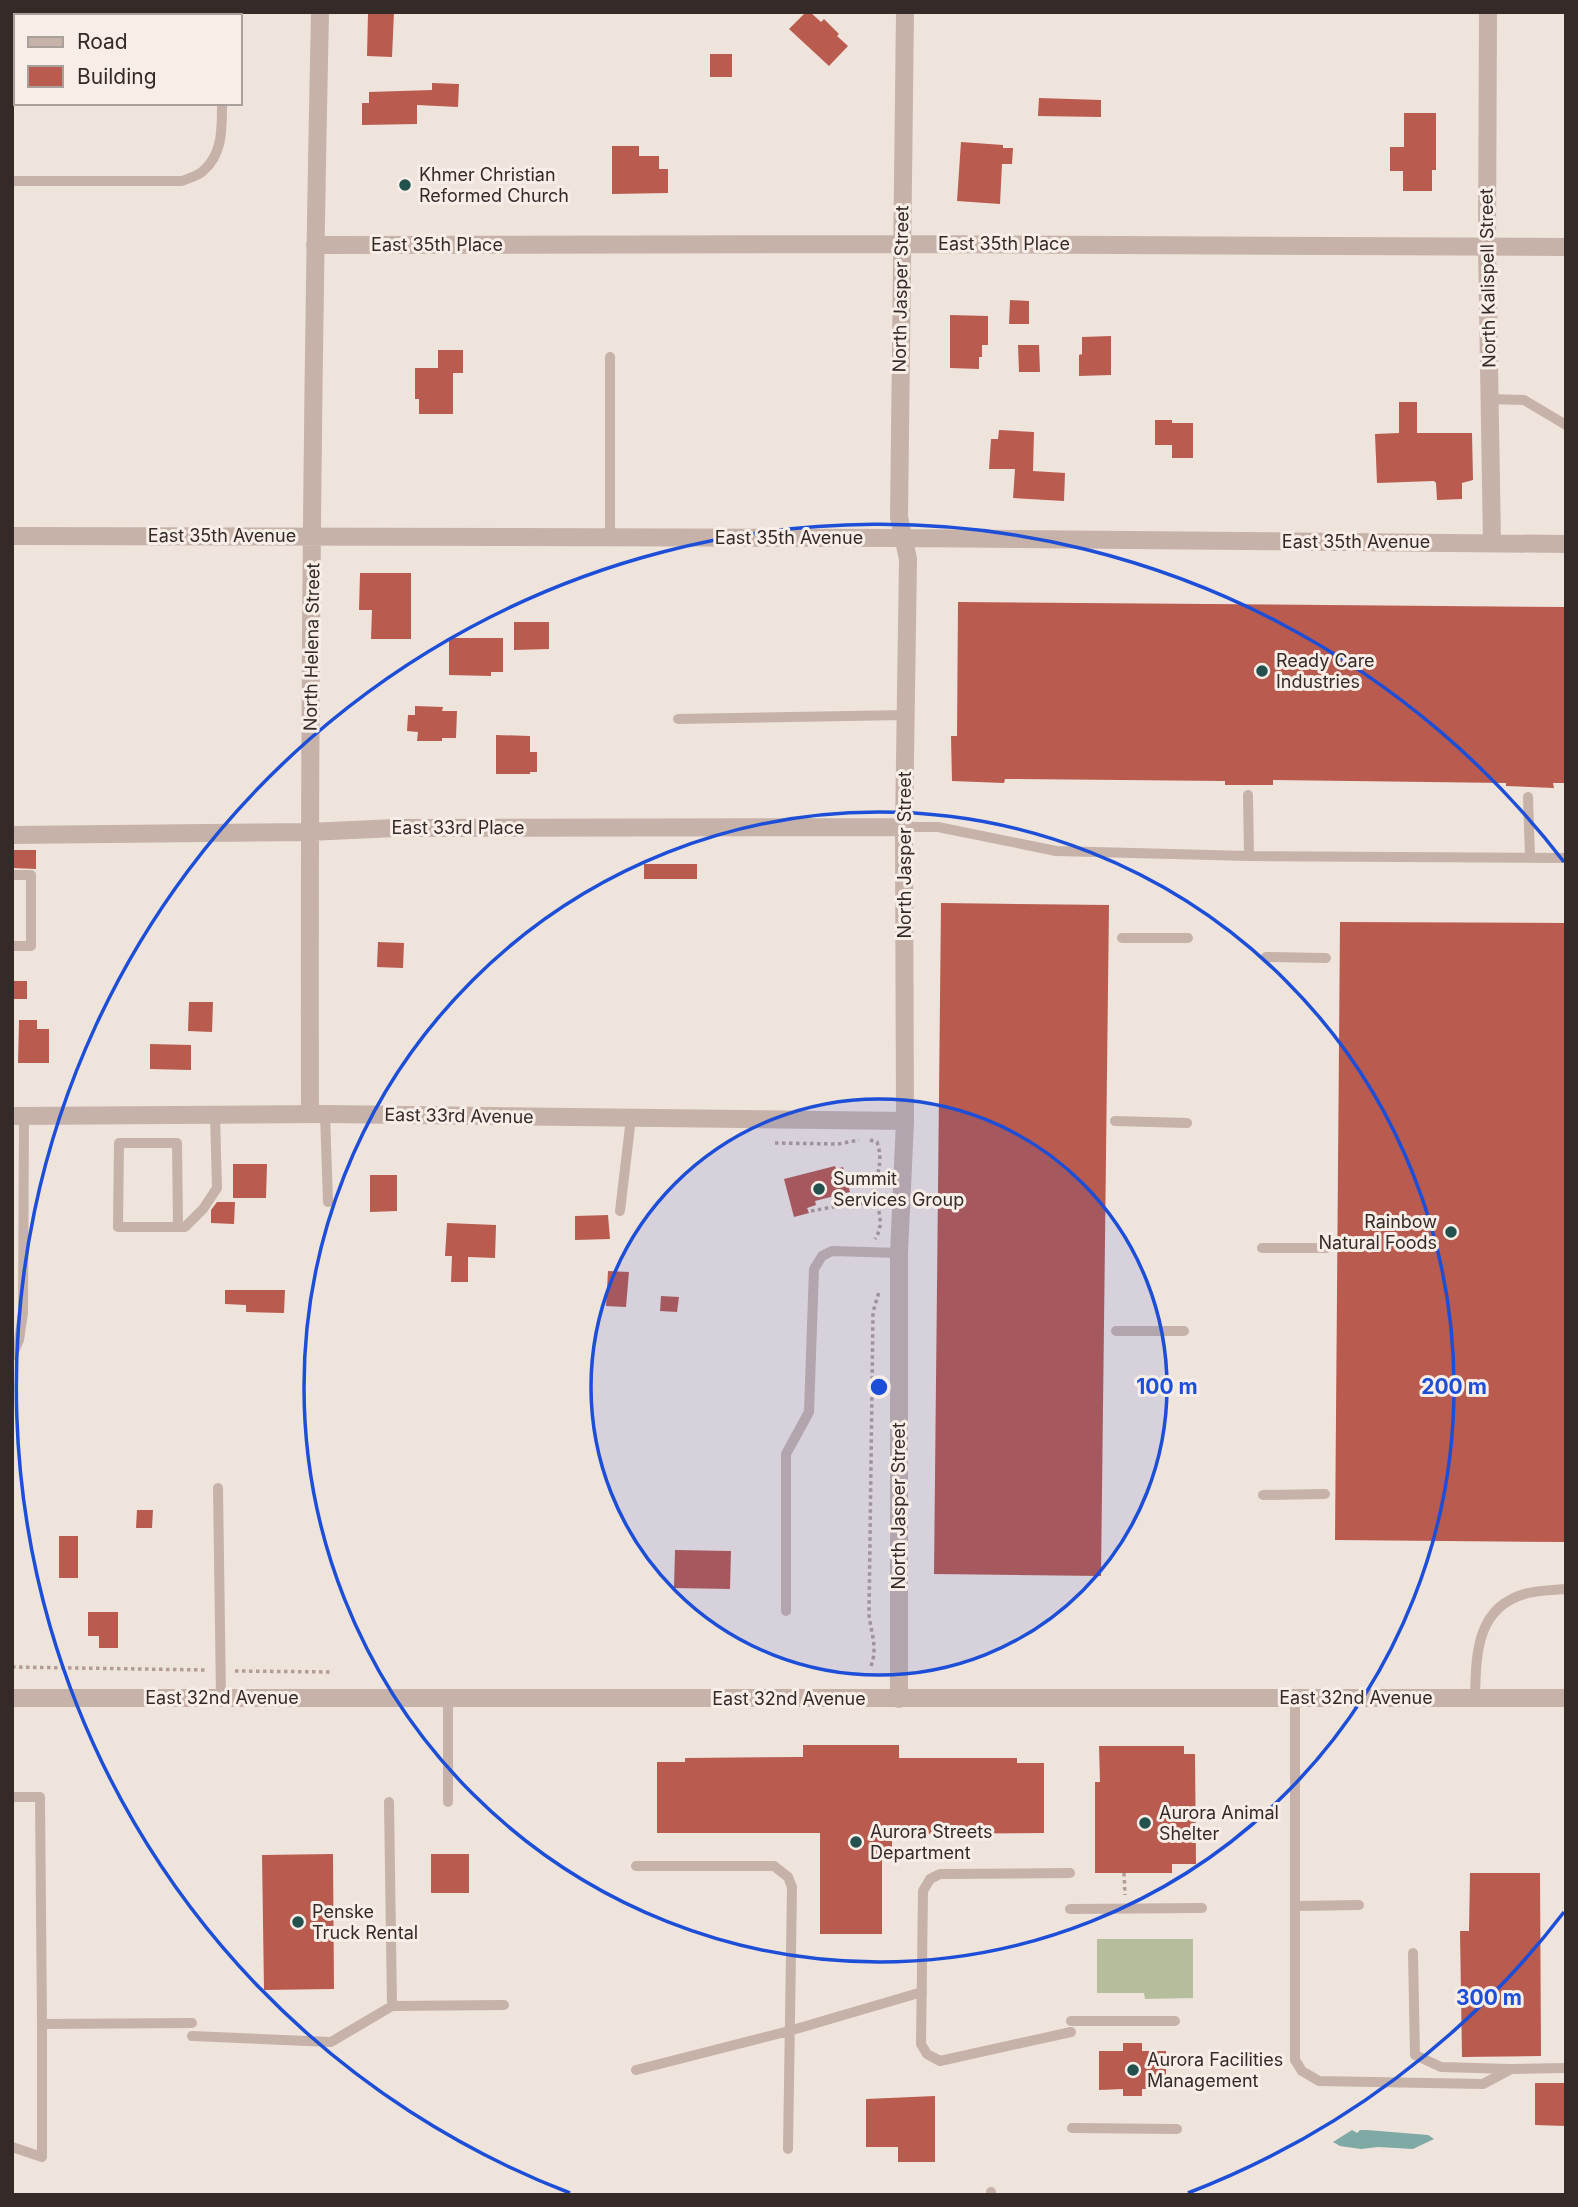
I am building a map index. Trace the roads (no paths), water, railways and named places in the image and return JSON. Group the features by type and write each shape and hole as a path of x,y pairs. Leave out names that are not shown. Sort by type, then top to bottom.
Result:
{"street":[{"name":"North Helena Street","path":"317,1114 309,832 320,12"},
{"name":"North Jasper Street","path":"899,1699 899,1253 905,1121 904,827 908,559 899,517 905,12"},
{"name":"North Kalispell Street","path":"1488,12 1487,246 1492,543"},
{"name":"East 35th Place","path":"315,245 1566,247"},
{"name":"East 35th Avenue","path":"12,536 902,538 1566,544"},
{"name":"East 33rd Place","path":"12,835 309,832 395,828 904,827"},
{"name":"East 33rd Avenue","path":"18,1116 317,1114 905,1121"},
{"name":"East 32nd Avenue","path":"12,1698 1566,1698"}],"lane":[{"path":"12,181 182,181 202,172 217,152 222,134 222,105"},
{"path":"610,357 610,538"},
{"path":"1489,399 1524,400 1566,425"},
{"path":"678,719 906,715"},
{"path":"1248,795 1249,856"},
{"path":"1528,797 1530,857"},
{"path":"904,827 938,827 1056,851 1249,856 1566,858"},
{"path":"12,875 31,875 31,946 12,946"},
{"path":"1122,939 1188,939"},
{"path":"1266,957 1326,958"},
{"path":"317,1114 328,1202"},
{"path":"178,1227 177,1143 119,1143 118,1227 178,1227 185,1227 203,1209 217,1188 215,1115"},
{"path":"12,1356 19,1340 23,1313 18,1116"},
{"path":"620,1211 631,1118"},
{"path":"1115,1121 1187,1123"},
{"path":"1262,1248 1327,1248"},
{"path":"786,1611 786,1454 809,1412 814,1269 822,1256 832,1251 899,1253"},
{"path":"1116,1331 1184,1331"},
{"path":"218,1488 221,1698"},
{"path":"1263,1495 1325,1494"},
{"path":"1475,1698 1475,1662 1484,1628 1497,1607 1527,1593 1566,1589"},
{"path":"448,1698 448,1802"},
{"path":"1295,1698 1295,2060 1302,2071 1319,2081 1483,2084 1511,2069"},
{"path":"12,1797 40,1797 42,2157 12,2147"},
{"path":"389,1802 392,2006"},
{"path":"636,1866 774,1866 788,1877 792,1888 788,2149"},
{"path":"1070,1873 940,1874 930,1880 923,1891 921,2044 927,2054 940,2061 1071,2027 1175,2021"},
{"path":"1295,1906 1359,1905"},
{"path":"1070,1909 1202,1908"},
{"path":"1413,1953 1415,2055 1441,2067 1566,2068"},
{"path":"636,2070 789,2031 922,1992"},
{"path":"192,2036 331,2042 392,2006 504,2005"},
{"path":"42,2024 192,2023"},
{"path":"1072,2128 1177,2129"}],"water":[{"path":"1352,2130 1357,2133 1367,2130 1428,2135 1434,2139 1413,2149 1361,2149 1340,2146 1333,2142"}],"place":[{"name":"Khmer Christian Reformed Church","path":"405,185"},
{"name":"Ready Care Industries","path":"1262,671"},
{"name":"Summit Services Group","path":"819,1189"},
{"name":"Rainbow Natural Foods","path":"1451,1232"},
{"name":"Aurora Animal Shelter","path":"1145,1823"},
{"name":"Aurora Streets Department","path":"856,1842"},
{"name":"Penske Truck Rental","path":"298,1922"},
{"name":"Aurora Facilities Management","path":"1133,2070"}]}
